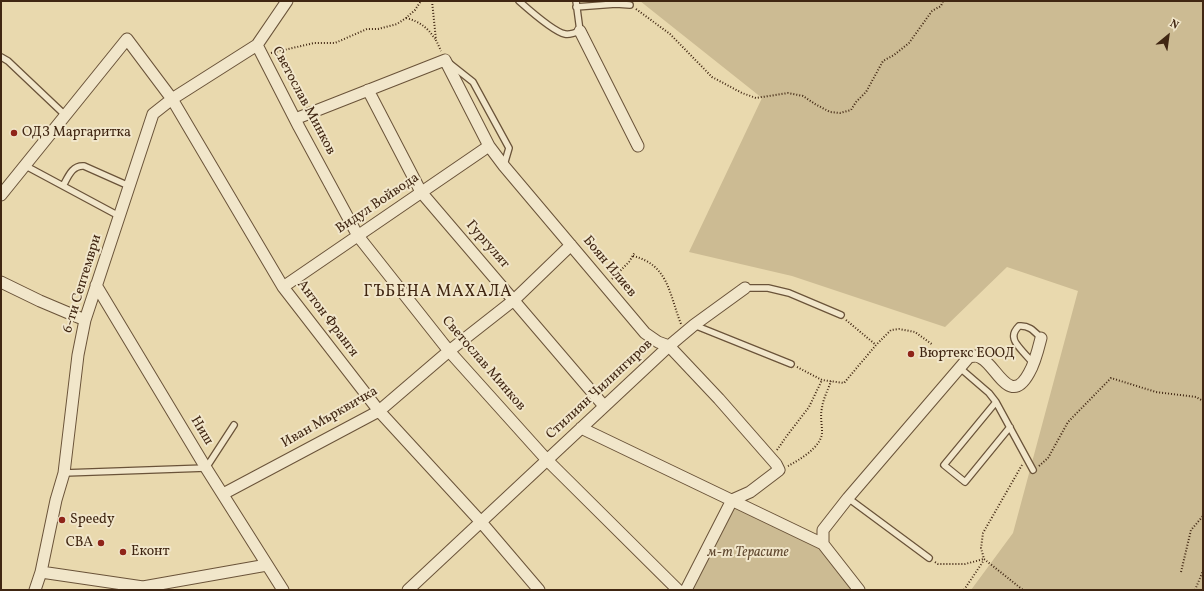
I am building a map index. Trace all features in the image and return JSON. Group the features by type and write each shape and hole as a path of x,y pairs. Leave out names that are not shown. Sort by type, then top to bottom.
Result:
{"street":[{"path":"257,45 287,1"},
{"path":"580,31 638,146"},
{"name":"Антон Франгя","path":"65,115 127,39 172,99 283,287 379,411 481,522 539,590"},
{"name":"Светослав Минков","path":"257,45 358,236 449,351 548,460 678,590"},
{"name":"6-ти Септември","path":"35,590 41,572 56,500 64,472 78,355 85,320 153,114 172,99 257,45"},
{"path":"295,119 445,60"},
{"name":"Боян Илиев","path":"445,60 489,146 504,166 645,333 658,342 669,346 719,399 777,467"},
{"name":"Гургулят","path":"368,90 422,192 604,406"},
{"path":"1,195 65,115"},
{"name":"Видул Войвода","path":"283,287 489,146"},
{"name":"Иван Мърквичка","path":"223,494 379,411 449,351 514,300 571,246"},
{"path":"1,282 40,301 85,320"},
{"name":"Ниш","path":"96,285 206,468 282,590"},
{"name":"Стилиян Чилингиров","path":"408,590 684,332 745,288"},
{"path":"823,544 824,530 848,498 969,357 975,355 982,358 1008,385 1016,386 1022,383 1029,374 1034,364 1041,338"},
{"path":"581,428 823,544 859,590"},
{"path":"686,590 732,500 750,492 777,467"},
{"path":"41,572 143,587 267,565"}],"lane":[{"path":"519,1 543,21 564,34 572,34 580,31 576,4 630,4"},
{"path":"1,57 8,61 65,115"},
{"path":"445,60 473,82 509,148 504,166"},
{"path":"24,165 119,216"},
{"path":"63,186 74,169 79,166 84,166 129,186"},
{"name":"Стилиян Чилингиров","path":"745,288 768,288 789,293 841,315"},
{"path":"694,325 791,364"},
{"path":"1034,364 1016,343 1014,335 1019,326 1023,326 1031,328 1041,338"},
{"path":"960,368 989,393 996,402 1033,470"},
{"path":"996,402 944,465 965,482 1010,427"},
{"path":"64,472 206,468 234,425"},
{"path":"848,498 929,558"}],"path":[{"path":"262,56 314,43 335,43 367,28 378,28 397,24 415,10 421,1"},
{"path":"432,1 436,40"},
{"path":"630,4 670,34 712,77 742,93 756,98 788,94 803,96 830,112 840,113 851,110 856,102 866,92 883,62 909,43 932,11 941,6 943,1"},
{"path":"406,18 421,24 429,30 436,40 445,60"},
{"path":"606,285 629,262 635,252"},
{"path":"633,256 642,258 659,270 668,286 684,332"},
{"path":"841,315 876,345"},
{"path":"791,364 822,380 844,384 876,345 891,330 899,329 915,332 933,345"},
{"path":"1033,470 1048,458 1068,422 1111,378 1156,392 1196,397 1203,401"},
{"path":"822,380 809,407 776,451 777,467 800,460 818,443 822,434 822,408 831,381"},
{"path":"1023,590 984,559 981,548 983,533 1027,458"},
{"path":"1180,572 1190,530 1203,516"},
{"path":"929,558 938,564 950,565 965,564 984,559"},
{"path":"964,590 984,559"},
{"path":"1195,590 1203,571"}],"green space":[{"path":"640,1 1203,1 1203,590 971,590 1013,533 1078,291 1007,267 945,327 792,276 689,252 762,98"},
{"name":"м-т Терасите","path":"732,504 822,546 856,590 686,590"}],"place":[{"name":"ОДЗ Маргаритка","path":"14,133"},
{"name":"Вюртекс ЕООД","path":"911,354"},
{"name":"Speedy","path":"62,520"},
{"name":"CBA","path":"101,543"},
{"name":"Еконт","path":"123,552"}],"district":[{"name":"ГЪБЕНА МАХАЛА","path":"438,293"}]}
